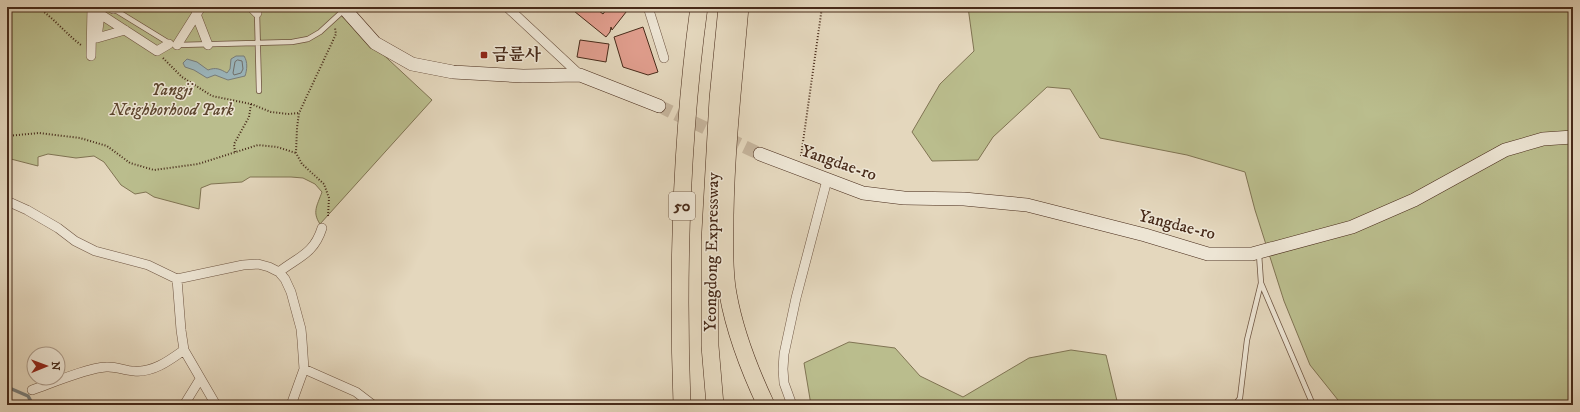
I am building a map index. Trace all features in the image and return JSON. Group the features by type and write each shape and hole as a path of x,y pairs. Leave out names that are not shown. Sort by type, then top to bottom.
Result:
{"highway":[{"name":"Yeongdong Expressway","path":"682,405 680,287 685,130 699,7"},
{"name":"Yeongdong Expressway","path":"715,405 710,346 710,242 718,99 727,7"},
{"name":"Yeongdong Expressway","path":"718,99 735,7"},
{"path":"740,7 725,169 725,266 728,292 742,347 766,405"},
{"path":"677,405 680,287"}],"street":[{"path":"92,7 92,56"},
{"path":"508,7 580,75 659,106"},
{"path":"648,7 664,58"},
{"path":"344,8 375,42 412,64 453,72 523,76 580,75"},
{"path":"98,10 156,51 173,44 199,11"},
{"path":"98,10 97,38 125,30"},
{"path":"199,11 208,45"},
{"name":"Yangdae-ro","path":"760,154 863,193 904,198 964,199 1027,206 1145,235 1208,254 1252,254 1352,227 1414,200 1505,150 1543,139 1573,137"},
{"path":"792,405 784,383 784,354 804,268 827,180"},
{"path":"7,201 27,210 58,228 75,241 95,251 148,265 177,280 243,265 258,264 269,267 278,272 285,279 301,329 304,369 291,405"},
{"path":"278,272 306,254 318,239 322,228"},
{"path":"177,280 184,350 216,405"},
{"path":"32,390 82,373 106,367 133,371 147,370 164,363 184,350"},
{"path":"304,369 356,392 373,405"},
{"path":"184,405 200,379"}],"lane":[{"path":"113,8 173,44 208,45 292,42 308,39 320,32 344,8"},
{"path":"255,9 258,43 259,91"},
{"path":"1235,405 1240,398 1247,340 1261,283 1259,252"},
{"path":"1261,283 1313,405"}],"path":[{"path":"37,7 50,15 70,37 83,46 88,54 92,56"},
{"path":"799,169 822,7"},
{"path":"328,216 329,198 324,184 302,164 296,154 299,113 336,34 334,19"},
{"path":"156,51 182,77 212,96 251,104 271,112 288,114 299,113"},
{"path":"235,152 234,144 249,117 251,104"},
{"path":"7,136 39,133 80,138 107,146 130,163 154,170 198,164 258,145 278,147 296,154"}],"green space":[{"name":"Yangji Neighborhood Park","path":"7,7 332,7 432,100 320,224 316,216 316,212 322,192 315,184 303,178 250,177 242,182 211,184 201,188 199,209 154,197 146,192 135,194 121,185 104,162 94,156 76,158 48,154 38,157 38,166 7,158"},
{"path":"968,7 1573,7 1573,405 1342,405 1310,365 1284,301 1255,210 1245,172 1187,155 1100,138 1070,89 1047,87 993,137 978,160 932,161 912,132 940,84 974,51"},
{"path":"849,342 895,348 920,376 963,397 1029,358 1071,350 1106,355 1118,405 811,405 804,363"}],"water":[{"path":"236,56 244,56 245,58 247,66 245,76 228,80 215,75 207,78 194,70 185,67 183,63 187,59 197,62 208,70 218,69 227,73 230,69 231,59"}],"building":[{"path":"569,7 594,7 603,14 606,10 605,7 630,7 612,30 611,27 610,32 606,37"},
{"path":"643,27 658,72 648,75 623,67 614,37"},
{"path":"580,40 609,44 606,62 577,57"}],"waterway":[{"path":"7,387 28,396 33,405"}],"tunnel":[{"path":"659,106 760,154"}],"place":[{"name":"금륜사","path":"484,55"}]}
